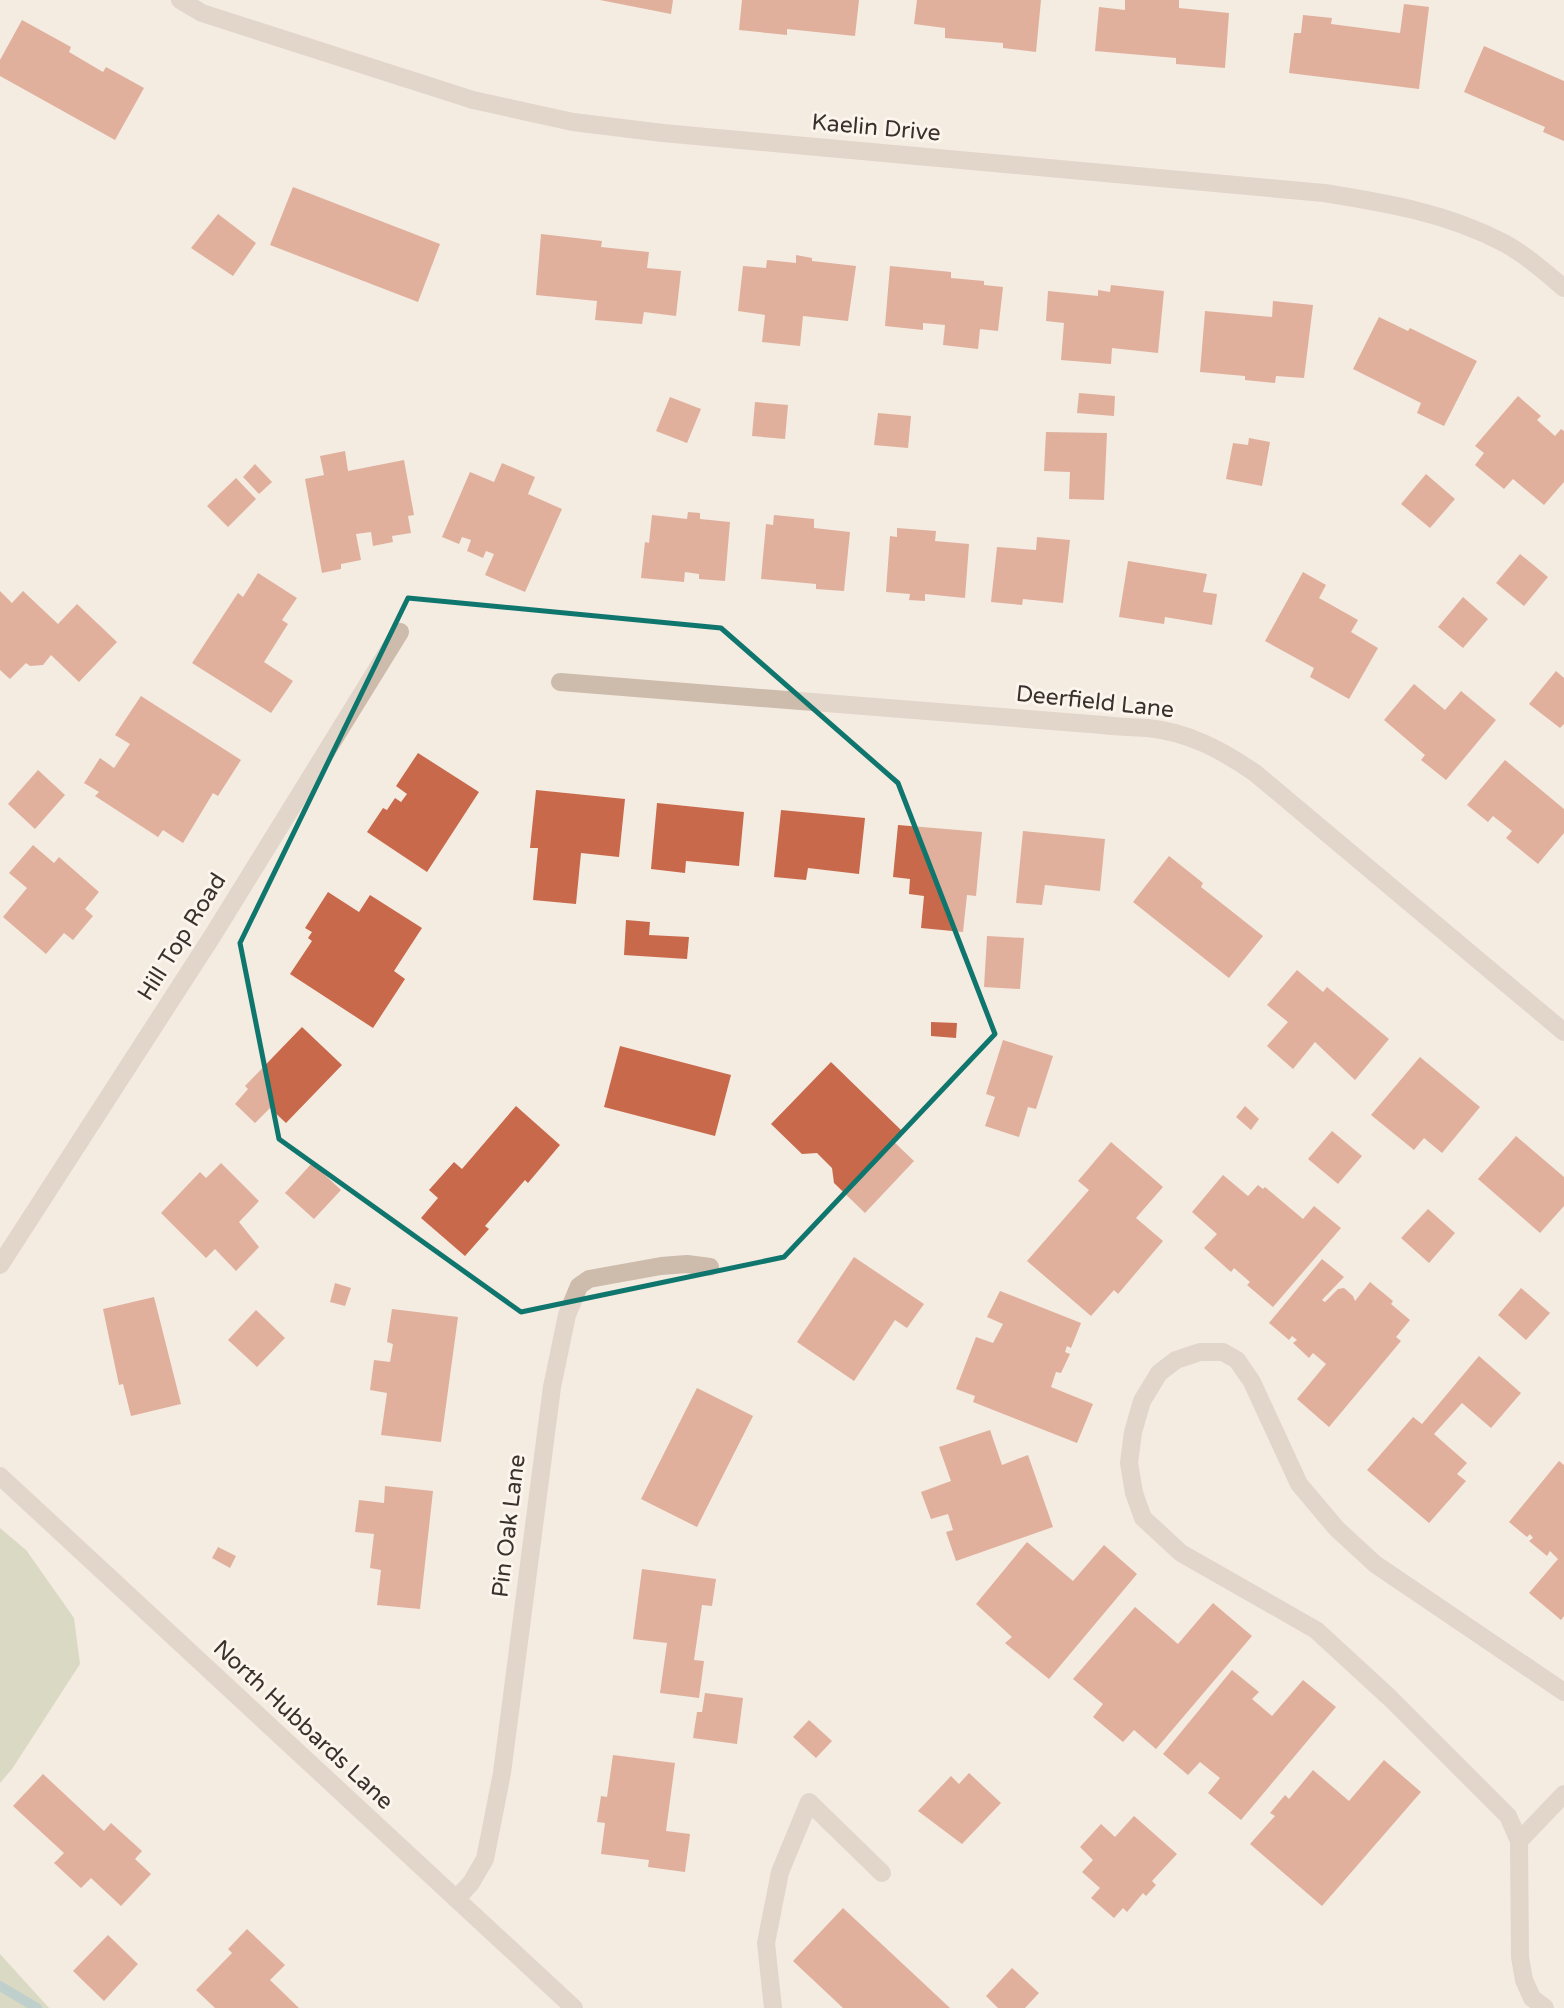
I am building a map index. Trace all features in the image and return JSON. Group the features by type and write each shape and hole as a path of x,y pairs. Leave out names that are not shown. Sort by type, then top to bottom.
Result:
{"street":[{"name":"Kaelin Drive","path":"180,0 202,13 473,100 573,122 677,134 1324,193 1405,206 1449,219 1504,244 1530,259 1564,288"},
{"name":"Hill Top Road","path":"0,1265 213,935 401,632"},
{"name":"Deerfield Lane","path":"560,682 1147,728 1172,732 1202,742 1226,753 1255,773 1564,1032"},
{"name":"Pin Oak Lane","path":"456,1899 471,1883 485,1859 502,1773 552,1387 567,1315 579,1286 589,1279 661,1266 687,1264 710,1267"},
{"path":"1545,2008 1532,1998 1524,1980 1520,1957 1519,1841 1508,1816 1390,1698 1315,1630 1181,1553 1143,1518 1133,1493 1130,1453 1142,1401 1159,1373 1176,1360 1200,1352 1223,1352 1237,1360 1252,1382 1299,1484 1337,1530 1375,1564 1564,1692"},
{"name":"North Hubbards Lane","path":"0,1476 574,2008"},
{"path":"1519,1841 1564,1794"},
{"path":"773,2008 766,1943 780,1872 809,1802 882,1873"}],"highlighted area":[{"path":"408,598 721,628 898,783 995,1034 784,1257 521,1312 279,1139 240,943"}],"green space":[{"path":"0,1528 26,1550 74,1618 80,1664 12,1769 0,1783"},
{"path":"0,1954 49,2008 0,2008"}],"building":[{"path":"600,0 673,0 671,14"},
{"path":"742,0 859,0 855,36 787,29 787,35 739,30"},
{"path":"917,0 1041,0 1036,52 1003,48 1003,43 945,38 945,28 914,24"},
{"path":"1125,0 1179,0 1179,8 1229,13 1225,68 1176,64 1176,58 1095,51 1099,7 1125,10"},
{"path":"1404,4 1429,7 1419,89 1289,73 1294,33 1301,33 1303,15 1332,18 1331,24 1400,33"},
{"path":"22,20 71,47 69,52 103,72 106,67 144,88 115,140 0,76 0,60"},
{"path":"1484,46 1564,81 1564,141 1543,132 1545,127 1464,92"},
{"path":"293,187 440,244 418,302 270,245"},
{"path":"218,214 256,243 233,276 191,248"},
{"path":"541,234 602,241 601,247 649,252 647,268 681,271 676,316 644,312 642,324 595,320 597,301 536,295"},
{"path":"796,255 812,258 812,261 856,266 848,321 803,316 800,346 762,342 765,315 738,311 743,266 766,268 767,260 796,263"},
{"path":"890,266 951,272 951,278 984,281 984,285 1003,287 998,331 980,329 978,349 943,345 945,325 923,323 923,330 885,326"},
{"path":"1111,285 1164,291 1158,353 1112,348 1111,364 1061,360 1064,323 1046,321 1048,291 1098,296 1098,290 1110,292"},
{"path":"1273,301 1313,305 1304,378 1276,376 1275,383 1245,380 1245,376 1200,372 1205,311 1272,317"},
{"path":"1379,317 1408,331 1410,328 1477,361 1444,426 1417,413 1421,403 1353,369"},
{"path":"1079,393 1115,396 1114,416 1077,413"},
{"path":"1518,396 1541,416 1537,420 1555,436 1561,429 1564,431 1564,482 1544,505 1513,479 1504,489 1475,465 1484,453 1475,446"},
{"path":"670,397 701,409 687,443 656,431"},
{"path":"755,402 788,405 785,439 752,436"},
{"path":"878,413 911,416 908,448 874,445"},
{"path":"1046,432 1107,433 1104,500 1069,499 1070,472 1044,471"},
{"path":"1249,438 1270,442 1262,486 1226,479 1233,443 1248,445"},
{"path":"345,451 348,471 404,460 414,515 408,516 411,533 392,536 393,542 373,546 371,532 356,534 361,560 341,564 341,569 322,573 305,479 324,475 320,456"},
{"path":"502,463 535,477 528,494 562,509 525,592 485,575 494,554 486,551 483,558 467,551 471,540 462,537 459,544 442,537 470,472 494,482"},
{"path":"255,464 272,482 259,494 243,477"},
{"path":"1426,474 1455,499 1430,528 1401,504"},
{"path":"236,478 256,499 228,527 207,506"},
{"path":"688,512 700,513 700,519 730,522 725,581 699,579 699,574 685,572 684,582 641,578 645,542 649,543 652,515 687,519"},
{"path":"774,515 814,519 814,528 850,532 844,591 816,589 816,584 761,579 766,524 773,525"},
{"path":"897,528 936,531 935,541 969,544 965,598 925,594 925,601 909,600 910,594 886,592 890,536 897,537"},
{"path":"1037,537 1070,540 1063,603 1023,599 1022,605 991,602 997,547 1036,550"},
{"path":"1520,554 1548,577 1524,606 1496,583"},
{"path":"1128,561 1207,574 1203,592 1217,594 1212,625 1165,617 1164,624 1119,617"},
{"path":"1303,572 1326,585 1319,598 1358,620 1351,632 1378,648 1349,699 1310,677 1314,668 1265,641"},
{"path":"258,573 297,598 282,620 288,624 264,662 293,681 271,713 192,663 238,593 243,597"},
{"path":"0,591 12,603 23,591 58,624 77,604 117,642 79,682 51,655 43,665 30,666 26,663 10,679 0,670"},
{"path":"1463,597 1488,619 1463,648 1438,627"},
{"path":"1556,671 1564,678 1564,724 1560,728 1529,704"},
{"path":"1414,684 1445,710 1461,691 1496,720 1446,780 1421,760 1425,755 1384,720"},
{"path":"141,696 241,760 218,796 213,793 183,843 163,830 158,837 95,796 99,792 84,783 100,758 114,768 130,744 115,735"},
{"path":"418,753 479,792 427,872 367,832 383,808 387,810 395,798 401,802 407,794 396,786"},
{"path":"1505,760 1564,809 1564,833 1538,864 1506,838 1512,831 1493,816 1488,822 1467,805"},
{"path":"38,770 65,795 35,829 8,804"},
{"path":"536,790 625,799 619,857 581,853 576,904 533,900 538,848 530,848"},
{"path":"657,803 744,812 739,866 686,861 685,873 651,869"},
{"path":"781,810 865,818 859,874 808,868 806,880 774,877"},
{"path":"898,825 982,832 976,896 967,895 963,932 921,928 924,896 909,894 910,879 893,877"},
{"path":"1023,831 1105,839 1100,891 1045,885 1042,905 1016,903"},
{"path":"33,845 54,863 59,857 99,892 85,909 93,916 73,940 64,933 46,954 3,917 27,888 9,873"},
{"path":"1169,856 1203,883 1201,887 1263,936 1229,978 1133,902"},
{"path":"328,892 359,912 370,895 422,928 394,971 405,979 373,1028 290,974 312,941 308,938 312,932 305,928"},
{"path":"626,920 650,922 649,935 689,937 687,959 624,955"},
{"path":"987,936 1024,938 1020,989 984,987"},
{"path":"1297,970 1323,992 1327,987 1389,1039 1355,1080 1315,1042 1293,1069 1267,1046 1288,1022 1267,1005"},
{"path":"931,1022 957,1023 956,1038 931,1036"},
{"path":"302,1027 342,1065 286,1123 270,1108 255,1123 235,1104 248,1089 245,1086"},
{"path":"1003,1040 1053,1056 1036,1109 1028,1107 1019,1137 985,1126 995,1097 986,1094"},
{"path":"620,1046 731,1075 715,1136 604,1107"},
{"path":"1420,1057 1480,1107 1442,1153 1424,1138 1414,1150 1371,1115"},
{"path":"831,1062 902,1131 893,1141 914,1161 865,1213 834,1183 832,1168 817,1153 802,1154 771,1124"},
{"path":"516,1106 560,1145 528,1183 525,1180 485,1226 489,1229 465,1256 421,1218 438,1198 429,1190 454,1162 462,1169"},
{"path":"1245,1106 1259,1119 1251,1130 1236,1117"},
{"path":"1332,1131 1362,1156 1338,1184 1308,1159"},
{"path":"1516,1136 1564,1177 1564,1206 1540,1233 1478,1179"},
{"path":"1111,1142 1163,1187 1136,1218 1163,1241 1118,1294 1114,1290 1091,1316 1027,1261 1089,1190 1078,1181"},
{"path":"221,1163 259,1201 239,1222 259,1247 236,1271 215,1249 206,1258 161,1213 200,1172 206,1178"},
{"path":"312,1163 341,1190 314,1219 285,1193"},
{"path":"1223,1175 1248,1196 1258,1185 1263,1189 1265,1187 1303,1219 1314,1206 1341,1228 1273,1307 1247,1285 1250,1282 1234,1268 1231,1272 1204,1248 1217,1234 1192,1212"},
{"path":"1428,1209 1455,1233 1429,1263 1401,1238"},
{"path":"854,1257 924,1304 907,1328 895,1320 854,1381 797,1342"},
{"path":"1322,1259 1344,1277 1322,1300 1325,1302 1338,1289 1344,1288 1355,1301 1370,1282 1410,1320 1396,1337 1401,1341 1329,1427 1297,1399 1326,1364 1313,1353 1309,1358 1293,1343 1297,1340 1292,1336 1289,1340 1269,1323"},
{"path":"335,1283 351,1288 345,1306 330,1302"},
{"path":"1521,1288 1550,1313 1526,1340 1498,1315"},
{"path":"1000,1291 1081,1323 1071,1348 1067,1346 1065,1352 1070,1354 1061,1373 1056,1372 1051,1387 1093,1404 1077,1443 973,1402 975,1396 956,1389 976,1337 993,1343 1003,1324 987,1317"},
{"path":"154,1297 181,1404 131,1416 123,1384 119,1385 103,1309"},
{"path":"392,1309 458,1317 441,1442 381,1435 387,1393 370,1390 374,1360 390,1362 393,1344 387,1342"},
{"path":"256,1310 285,1338 257,1367 228,1340"},
{"path":"1479,1356 1521,1393 1491,1428 1462,1403 1434,1434 1467,1463 1457,1474 1466,1481 1429,1523 1367,1470 1413,1417 1422,1424"},
{"path":"697,1388 753,1416 697,1527 641,1499"},
{"path":"990,1430 1002,1465 1028,1455 1053,1527 956,1561 946,1532 953,1530 948,1514 931,1519 921,1492 951,1481 939,1447"},
{"path":"1559,1461 1564,1465 1564,1616 1561,1620 1529,1593 1558,1559 1550,1551 1547,1556 1529,1541 1533,1538 1530,1534 1527,1537 1509,1522"},
{"path":"385,1486 433,1491 420,1609 377,1605 381,1570 370,1568 374,1534 355,1532 359,1500 384,1503"},
{"path":"1027,1542 1073,1581 1104,1545 1137,1574 1049,1679 1005,1643 1012,1637 976,1604"},
{"path":"218,1547 236,1556 230,1568 212,1558"},
{"path":"642,1569 716,1579 712,1606 702,1605 694,1660 704,1661 699,1698 660,1693 667,1643 633,1639"},
{"path":"1213,1603 1252,1636 1156,1749 1134,1730 1123,1742 1093,1717 1103,1704 1073,1679 1135,1607 1178,1644"},
{"path":"1232,1670 1259,1692 1252,1699 1272,1716 1303,1680 1336,1707 1241,1820 1208,1793 1220,1778 1200,1762 1188,1775 1163,1754"},
{"path":"705,1693 743,1698 737,1744 693,1738 697,1712 702,1712"},
{"path":"809,1720 832,1741 816,1758 793,1737"},
{"path":"613,1755 675,1763 666,1831 690,1834 685,1872 648,1867 649,1860 601,1854 605,1823 597,1822 601,1796 607,1797"},
{"path":"1384,1760 1421,1792 1322,1906 1250,1844 1275,1816 1270,1813 1285,1795 1289,1799 1313,1770 1349,1801"},
{"path":"969,1773 1001,1803 962,1844 918,1811 951,1776 959,1784"},
{"path":"43,1774 104,1831 111,1823 142,1851 135,1859 151,1874 121,1906 91,1878 81,1888 54,1863 64,1853 13,1806"},
{"path":"1134,1816 1177,1854 1152,1881 1156,1885 1146,1896 1143,1893 1127,1912 1123,1908 1114,1918 1091,1898 1100,1888 1082,1872 1093,1860 1080,1847 1101,1824 1115,1837"},
{"path":"843,1908 950,2008 843,2008 793,1961"},
{"path":"247,1929 285,1965 270,1980 299,2008 215,2008 196,1990 232,1953 228,1949"},
{"path":"108,1935 138,1964 104,2001 73,1971"},
{"path":"1012,1968 1039,1993 1025,2008 998,2008 986,1996"}],"waterway":[{"path":"0,1986 37,2008"}]}
